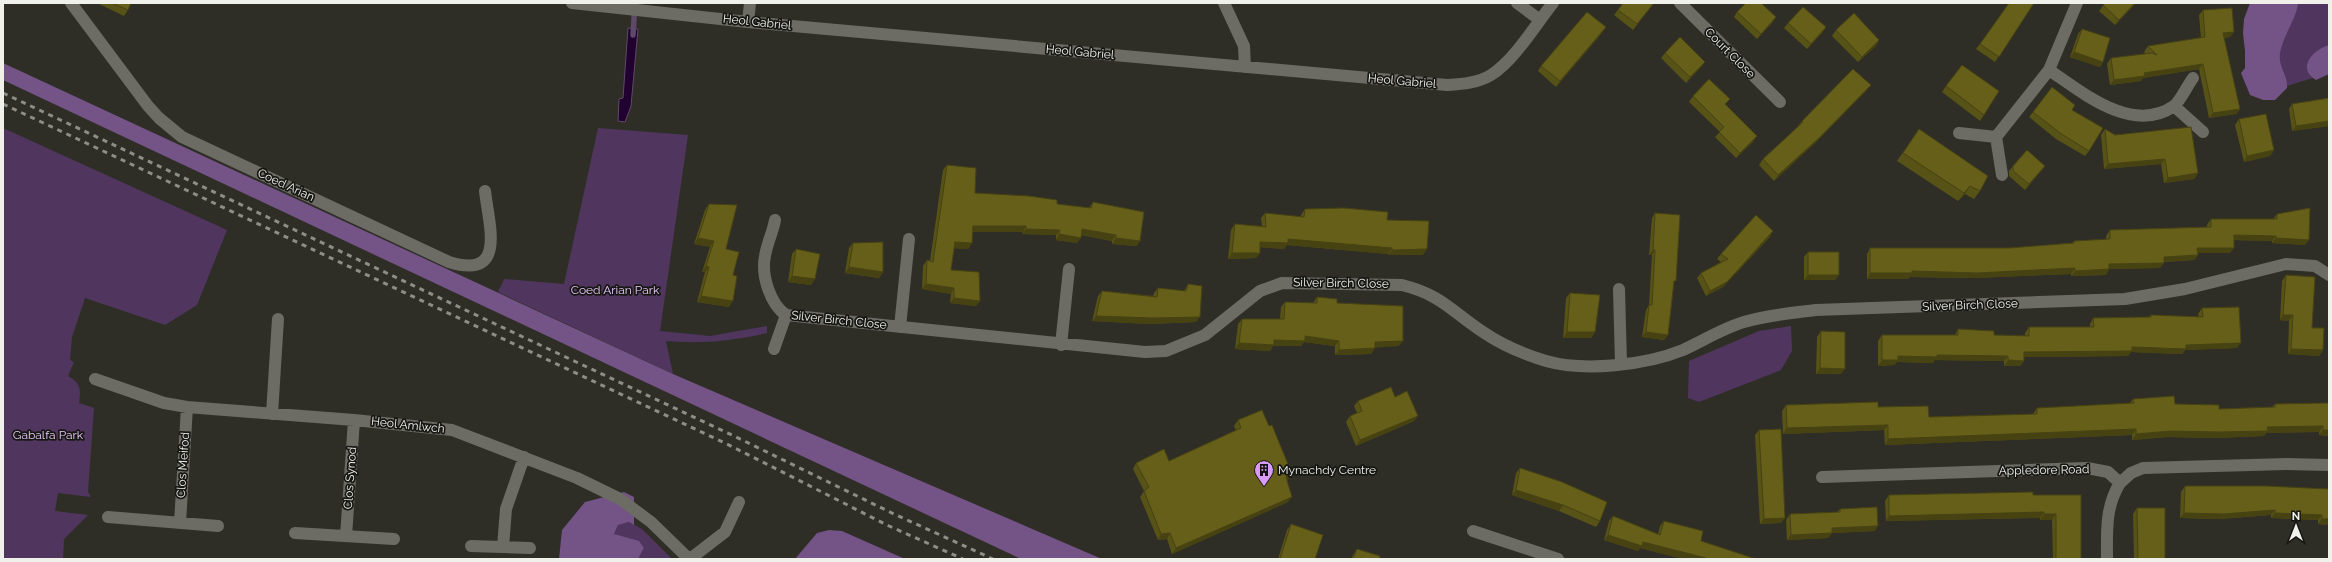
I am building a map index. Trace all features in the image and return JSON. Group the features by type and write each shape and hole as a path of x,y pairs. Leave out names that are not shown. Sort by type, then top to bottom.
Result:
{"street":[{"name":"Coed Arian","path":"71,3 148,106 159,118 182,137 449,262 472,267 480,265 489,255 491,241 484,191"},
{"name":"Heol Gabriel","path":"572,3 748,22 1427,84 1467,84 1492,74 1503,65 1553,3"},
{"path":"748,22 750,3"},
{"path":"1224,3 1244,46 1245,67"},
{"path":"1517,3 1540,20"},
{"name":"Court Close","path":"1680,3 1780,102"},
{"path":"2002,175 1996,137 2049,70 2077,3"},
{"path":"2049,70 2106,107 2118,113 2134,115 2150,114 2174,106 2193,78"},
{"path":"2174,106 2203,132"},
{"path":"1959,133 1996,137"},
{"name":"Silver Birch Close","path":"775,220 765,256 765,278 774,302 779,310 786,315 1061,345 1145,352 1166,351 1205,335 1260,292 1282,282 1402,285 1430,294 1443,301 1481,331 1502,344 1524,354 1565,364 1621,364 1669,355 1743,322 1790,313 1816,310 2125,299 2185,289 2286,264 2315,266 2327,269"},
{"name":"Silver Birch Close","path":"900,327 909,239"},
{"path":"1061,345 1069,269"},
{"path":"1619,289 1621,364"},
{"path":"774,349 786,315"},
{"path":"272,414 278,319"},
{"name":"Heol Amlwch","path":"95,379 164,403 187,407 354,420 452,430 577,478 620,499 651,522 689,559"},
{"name":"Clos Meifod","path":"180,523 187,407"},
{"name":"Clos Synod","path":"346,536 354,420"},
{"path":"503,547 506,509 524,457"},
{"path":"2107,559 2108,509 2120,483 2131,473 2143,468 2279,464 2329,465"},
{"name":"Appledore Road","path":"1822,476 2087,468 2108,472 2120,483"},
{"path":"689,559 725,532 739,502"},
{"path":"108,517 218,526"},
{"path":"1473,531 1558,559"},
{"path":"295,533 394,539"},
{"path":"471,546 530,548"}],"green space":[{"path":"2252,3 2329,3 2329,73 2287,86"},
{"name":"Gabalfa Park","path":"3,128 227,230 197,305 165,325 85,298 72,337 70,360 74,362 68,376 78,384 80,391 79,403 94,408 88,492 91,497 58,493 55,511 88,515 64,539 63,559 3,559"},
{"name":"Coed Arian Park","path":"598,128 688,135 660,331 710,336 767,326 767,333 716,341 666,341 673,374 498,292 504,279 564,284"},
{"path":"1791,326 1792,351 1781,370 1699,402 1688,398 1689,361 1759,331"},
{"path":"629,522 642,529 672,559 638,559 644,548 614,534 618,525"}],"shaded area":[{"path":"2250,3 2298,3 2280,53 2280,63 2286,79 2287,88 2275,100 2263,100 2250,95 2241,73 2245,68 2243,33 2244,19"},
{"path":"628,28 638,29 631,106 625,122 618,121 619,99 623,98"},
{"path":"2329,45 2329,74 2316,80 2307,70 2307,65 2309,60 2317,51"},
{"path":"3,63 673,374 1102,559 1021,559 3,80"},
{"path":"624,492 634,497 634,525 629,522 618,525 614,534 639,541 644,548 638,559 559,559 562,530 585,502"},
{"path":"829,530 842,531 905,559 795,559 817,533"}],"building":[{"path":"112,3 131,3 128,10"},
{"path":"1623,3 1654,3 1637,24 1618,10"},
{"path":"1746,3 1761,3 1776,17 1761,34 1737,12"},
{"path":"2009,3 2034,3 1999,57 1980,44"},
{"path":"2105,3 2135,3 2119,20 2103,5"},
{"path":"1803,7 1826,27 1811,44 1788,23"},
{"path":"2232,8 2234,32 2223,33 2240,109 2213,113 2203,64 2144,73 2145,76 2114,80 2111,58 2152,53 2157,55 2148,46 2205,37 2203,10"},
{"path":"1587,12 1606,27 1560,81 1541,66"},
{"path":"1854,13 1879,40 1862,57 1836,30"},
{"path":"2082,29 2110,38 2103,62 2074,52"},
{"path":"1680,37 1705,62 1690,77 1665,53"},
{"path":"1962,65 1999,91 1984,115 1946,86"},
{"path":"1853,69 1871,85 1819,138 1778,175 1763,159 1803,122 1802,121"},
{"path":"1709,79 1730,99 1725,104 1757,136 1740,153 1719,132 1724,127 1693,96"},
{"path":"2052,87 2075,105 2072,110 2103,128 2089,151 2060,133 2033,112"},
{"path":"2329,98 2329,121 2296,126 2292,104"},
{"path":"2266,114 2274,150 2247,156 2239,119"},
{"path":"2191,127 2198,173 2168,178 2165,159 2108,164 2105,129 2115,135"},
{"path":"1919,129 1988,176 1980,191 1970,186 1964,193 1903,153"},
{"path":"2027,150 2045,166 2029,184 2013,171 2013,166"},
{"path":"947,165 976,168 975,193 1029,196 1057,200 1057,204 1091,208 1093,202 1144,212 1140,241 1116,238 1116,235 1082,229 1081,238 1059,234 1060,230 1026,229 1026,226 973,226 972,243 955,242 951,270 979,272 980,301 954,298 954,288 926,284 927,260 933,262"},
{"path":"709,204 737,205 726,249 739,252 733,275 737,276 733,301 701,296 709,267 706,266 714,241 698,238"},
{"path":"1344,208 1388,212 1387,220 1429,221 1427,249 1392,250 1392,248 1288,239 1288,243 1260,242 1260,253 1232,253 1235,224 1266,227 1265,213 1304,217 1305,209"},
{"path":"2310,208 2309,240 2276,238 2276,236 2234,235 2234,248 2197,248 2198,255 2164,257 2164,263 2109,264 2109,269 2075,271 2075,268 1977,273 1912,271 1912,273 1870,273 1870,248 2009,248 2074,243 2074,241 2110,239 2110,230 2211,227 2211,219 2277,219 2277,214"},
{"path":"1655,213 1680,215 1676,281 1674,281 1668,335 1646,332 1649,305 1652,305 1655,250 1653,250"},
{"path":"1756,215 1773,231 1727,282 1710,291 1701,273 1728,259 1721,254"},
{"path":"883,242 883,272 849,267 853,243"},
{"path":"796,249 820,254 815,279 792,276"},
{"path":"1808,252 1839,252 1839,275 1808,275"},
{"path":"2286,275 2315,277 2312,328 2324,328 2323,350 2291,349 2293,315 2283,315"},
{"path":"1188,284 1202,286 1200,317 1153,318 1096,316 1102,291 1157,297 1158,288 1186,291"},
{"path":"1570,293 1600,295 1595,332 1567,332"},
{"path":"1317,297 1337,299 1337,303 1403,306 1403,341 1375,342 1375,348 1339,350 1339,341 1305,336 1305,341 1274,340 1274,345 1239,343 1242,319 1284,319 1285,302 1317,303"},
{"path":"2239,307 2241,343 2186,345 2186,349 2132,347 2132,351 2024,352 2024,361 2008,360 2008,356 1937,355 1937,357 1898,356 1898,360 1882,360 1882,335 1958,335 1958,329 1994,331 1994,335 2029,336 2029,327 2094,327 2093,318 2151,317 2151,315 2203,317 2202,308"},
{"path":"1821,331 1845,332 1845,369 1820,368"},
{"path":"1391,387 1395,397 1407,391 1418,416 1360,440 1350,416 1362,411 1358,401"},
{"path":"2174,396 2175,404 2219,405 2219,409 2275,407 2275,404 2329,403 2329,430 2323,430 2323,426 2267,427 2268,431 2171,431 2136,434 2136,429 1888,439 1888,425 1787,428 1786,405 1878,402 1878,407 1928,406 1929,417 2037,414 2037,408 2134,403 2133,399"},
{"name":"Mynachdy Centre","path":"1262,410 1269,426 1272,425 1292,474 1286,477 1292,497 1176,548 1170,533 1161,534 1144,491 1149,487 1136,463 1164,449 1169,461 1241,428 1238,420"},
{"path":"1781,429 1785,518 1764,519 1759,430"},
{"path":"1520,468 1562,482 1607,502 1600,521 1563,505 1516,490"},
{"path":"2185,486 2266,486 2329,489 2329,519 2322,519 2322,515 2275,513 2275,510 2223,514 2184,513"},
{"path":"2033,492 2033,495 2081,495 2081,559 2056,559 2056,514 2044,514 2044,512 1889,516 1889,495"},
{"path":"1877,507 1878,526 1832,528 1832,533 1791,535 1790,514 1840,512 1840,509"},
{"path":"2137,508 2165,508 2165,559 2138,559"},
{"path":"1613,516 1660,535 1664,521 1703,531 1701,541 1756,559 1705,559 1706,558 1643,542 1642,546 1608,535"},
{"path":"1291,524 1323,535 1315,559 1280,559"},
{"path":"1357,549 1380,556 1379,559 1353,559"}],"waterway":[{"path":"633,35 635,3"}],"railway":[{"path":"3,93 734,436 894,514 993,559"},
{"path":"3,104 727,444 889,526 963,559"}],"place":[{"name":"Mynachdy Centre","path":"1264,487"}]}
